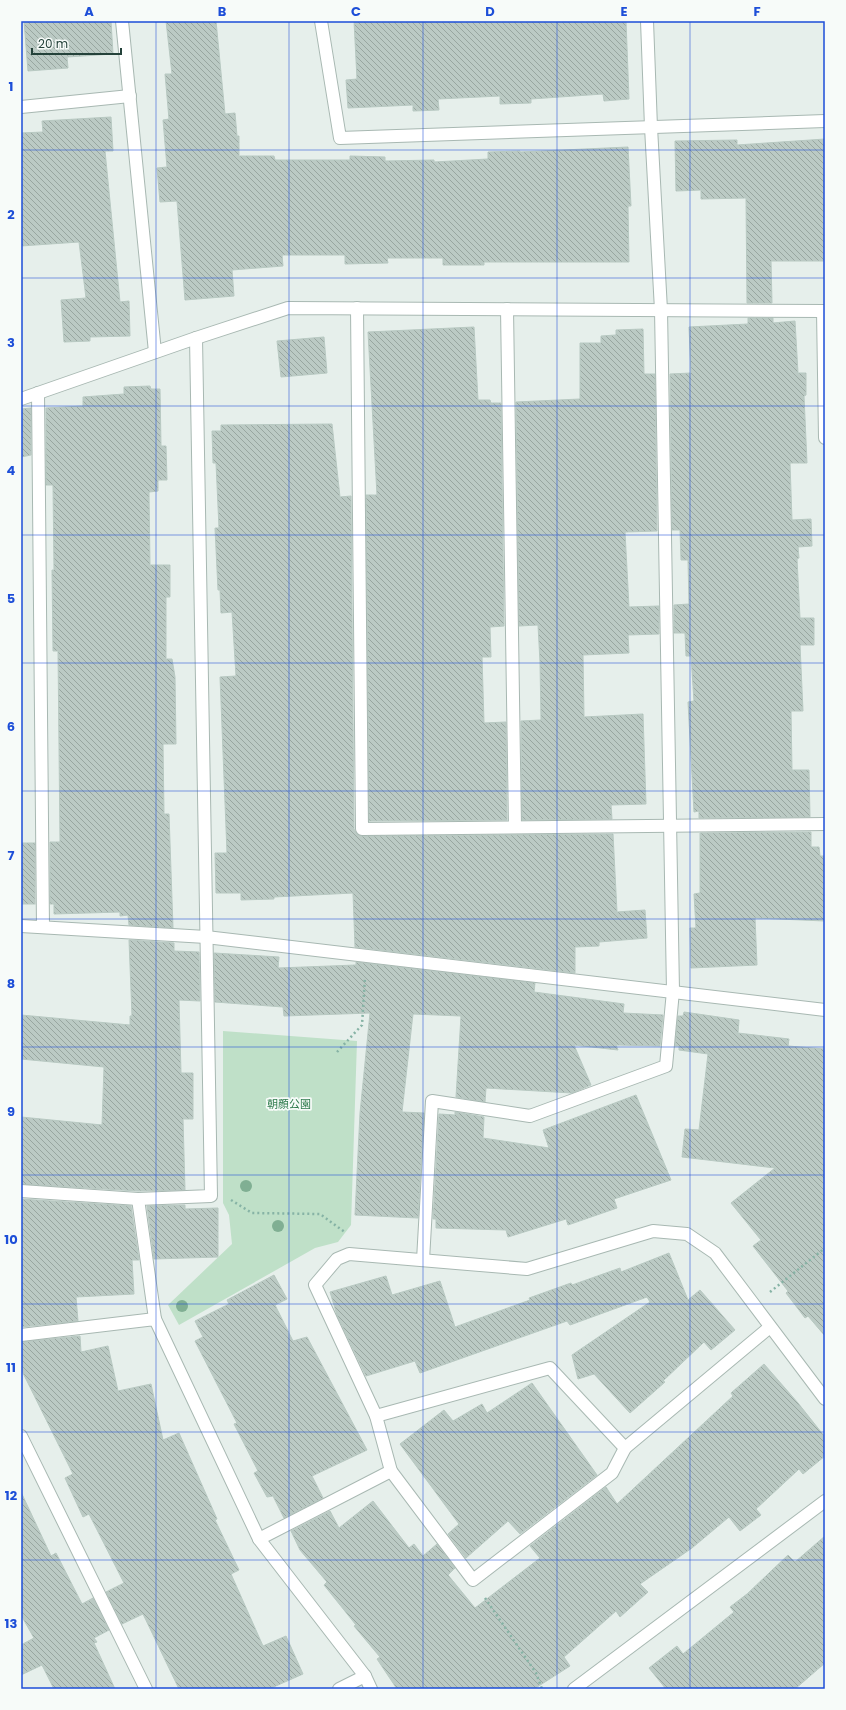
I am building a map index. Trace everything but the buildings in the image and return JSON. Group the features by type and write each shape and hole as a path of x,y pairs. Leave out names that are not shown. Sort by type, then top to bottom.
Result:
{"street":[{"path":"122,21 155,352"},
{"path":"321,21 340,138 825,121"},
{"path":"423,1260 432,1101 530,1116 666,1066 673,991 661,310 650,127 647,21"},
{"path":"21,107 130,96"},
{"path":"21,399 196,338 288,308 824,311 825,438"},
{"path":"357,308 362,829 825,824"},
{"path":"507,309 514,827"},
{"path":"21,1191 138,1199 211,1196 196,338"},
{"path":"38,393 43,927"},
{"path":"21,926 206,938 367,955 825,1010"},
{"path":"138,1199 155,1319 259,1539 365,1676 370,1689"},
{"path":"770,1327 625,1448 612,1473 473,1580 392,1471 376,1416 315,1285 337,1259 349,1254 527,1269 653,1231 687,1234 715,1253 825,1399"},
{"path":"21,1335 155,1319"},
{"path":"376,1416 550,1368 625,1448"},
{"path":"21,1436 146,1689"},
{"path":"259,1539 392,1471"},
{"path":"574,1689 825,1501"},
{"path":"339,1689 365,1676"}],"path":[{"path":"337,1052 362,1025 367,955"},
{"path":"211,1196 227,1197 252,1213 320,1214 352,1237 349,1254"},
{"path":"754,1305 825,1248"},
{"path":"473,1580 536,1673 542,1689"}],"green space":[{"name":"朝顔公園","path":"223,1031 357,1041 351,1225 338,1242 315,1248 179,1325 168,1305 232,1244 229,1215 223,1203"}]}
